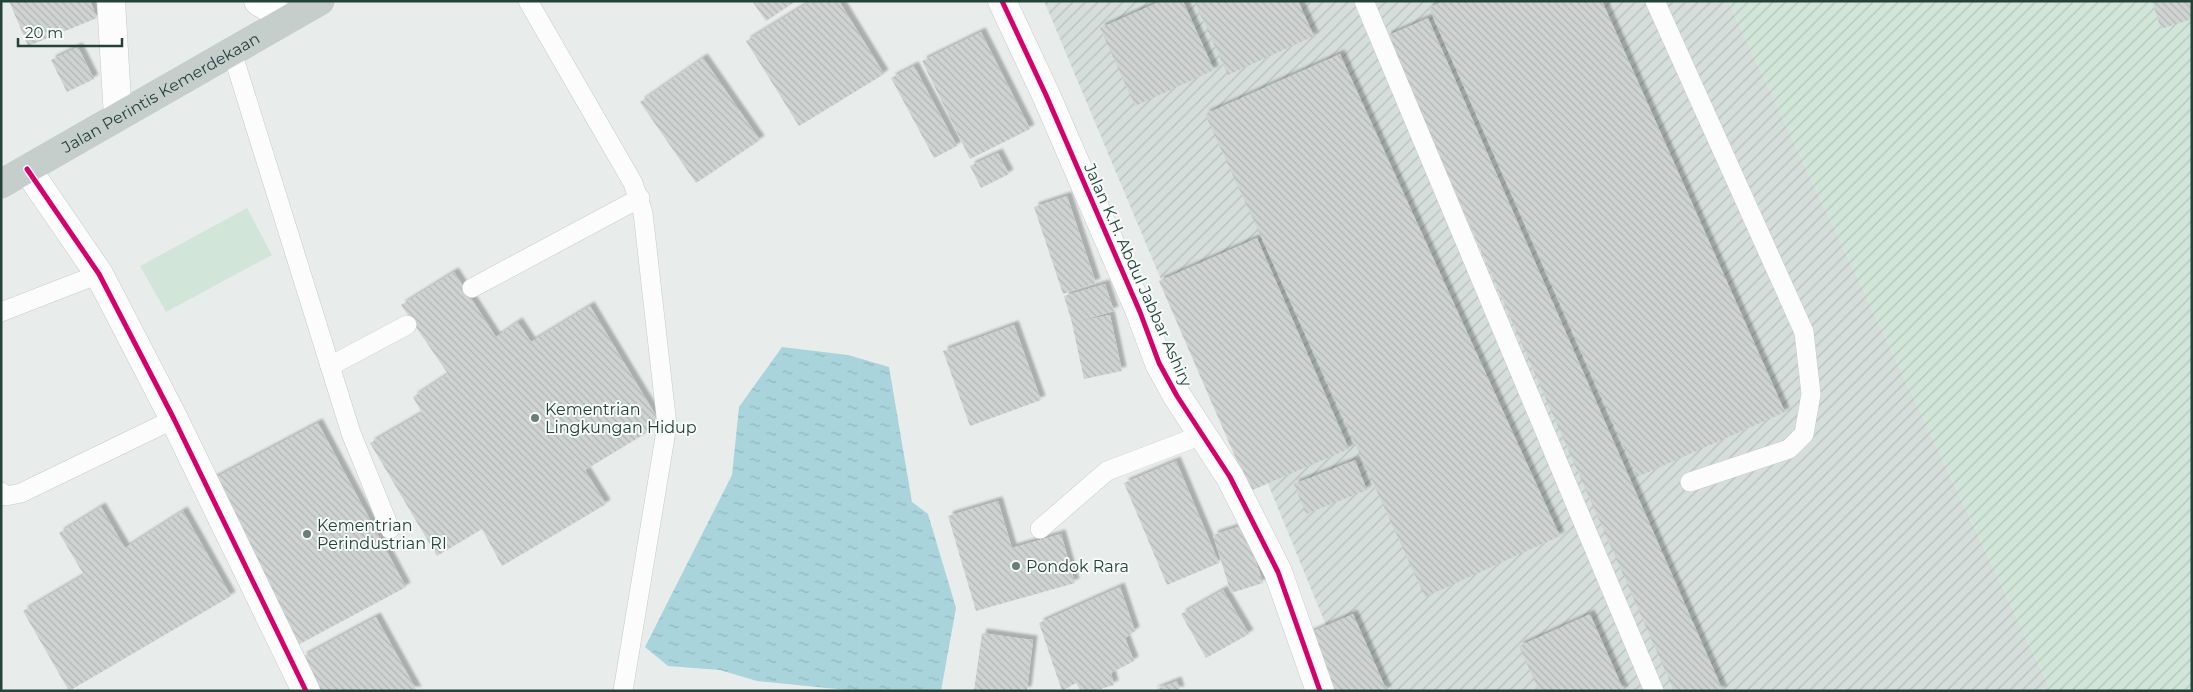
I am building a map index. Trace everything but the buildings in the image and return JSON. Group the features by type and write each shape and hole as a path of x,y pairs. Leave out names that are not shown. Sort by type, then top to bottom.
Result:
{"highway":[{"name":"Jalan Perintis Kemerdekaan","path":"1,184 320,1"}],"street":[{"path":"111,1 118,117"},
{"path":"258,1 287,20"},
{"name":"Jalan K.H. Abdul Jabbar Ashiry","path":"1002,1 1046,95 1140,312 1159,363 1176,396 1230,477 1278,572 1320,691"},
{"path":"27,170 99,274 174,419 306,691"}],"lane":[{"path":"528,1 633,183 640,198 643,213 667,425 622,691"},
{"path":"1364,1 1654,691"},
{"path":"1655,1 1804,332 1810,394 1804,434 1790,449 1690,482"},
{"path":"232,52 351,433 390,529"},
{"path":"472,288 640,198"},
{"path":"1,312 99,274"},
{"path":"330,366 407,325"},
{"path":"1,492 6,496 21,493 174,419"},
{"path":"1040,529 1107,471 1202,435"}],"shaded area":[{"path":"1044,1 1728,1 2051,691 1353,691 1229,389 1191,351"}],"green space":[{"path":"1728,1 2192,1 2192,691 2051,691"},
{"path":"247,208 272,255 166,312 140,266"}],"water":[{"path":"782,347 848,355 889,367 912,502 928,514 956,608 941,691 857,691 757,681 720,670 668,666 645,647 732,475 739,407"}],"cycle path":[{"path":"1002,1 1046,95 1140,312 1159,363 1177,396 1230,477 1278,572 1320,691"},
{"path":"27,169 99,274 174,419 306,691"}],"place":[{"name":"Kementrian Lingkungan Hidup","path":"535,418"},
{"name":"Kementrian Perindustrian RI","path":"307,534"},
{"name":"Pondok Rara","path":"1016,566"}]}
